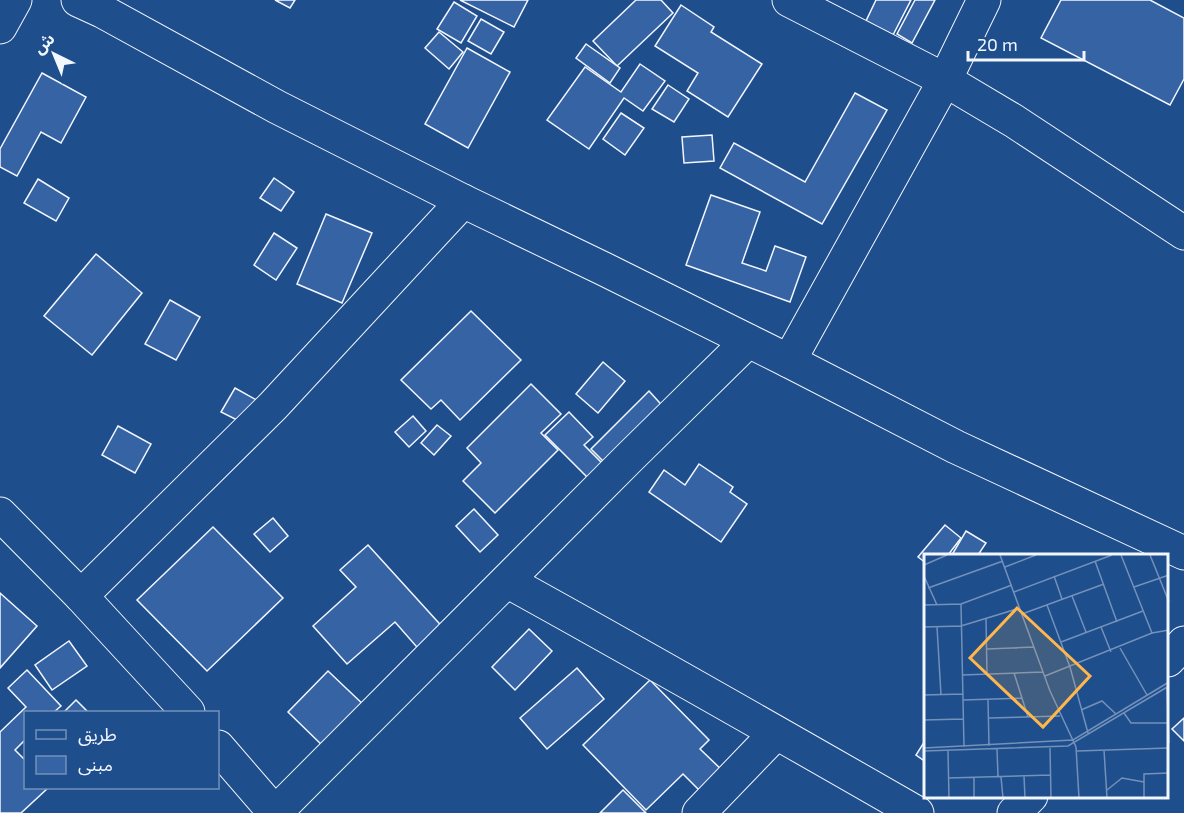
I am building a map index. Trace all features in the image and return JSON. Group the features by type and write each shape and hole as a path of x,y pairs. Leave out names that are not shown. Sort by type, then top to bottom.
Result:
{"street":[{"path":"0,27 15,0"},
{"path":"789,0 945,80 1014,121 1184,233"},
{"path":"789,361 945,80 984,0"},
{"path":"96,4 277,107 463,201 789,361 956,447 1184,553"},
{"path":"81,596 273,406 463,201"},
{"path":"219,748 275,813 748,341"},
{"path":"0,514 81,596 187,711"},
{"path":"507,581 638,653 917,813"},
{"path":"1169,658 1184,642"},
{"path":"699,813 776,734"},
{"path":"1014,813 1029,798"}],"building":[{"path":"275,0 295,0 290,8"},
{"path":"460,0 528,0 514,27"},
{"path":"636,0 661,0 673,13 617,66 593,41"},
{"path":"876,0 911,0 893,35 866,21"},
{"path":"915,0 935,0 912,43 897,34"},
{"path":"1061,0 1150,0 1184,18 1184,79 1170,105 1041,38"},
{"path":"454,2 477,16 461,43 437,29"},
{"path":"681,5 714,27 711,32 762,64 728,117 687,91 698,73 655,46"},
{"path":"481,19 504,32 491,54 468,41"},
{"path":"439,32 463,52 449,69 425,48"},
{"path":"586,44 620,68 610,83 576,58"},
{"path":"467,48 510,72 468,148 425,124"},
{"path":"640,64 665,81 643,111 624,98 589,149 547,120 585,67 621,92"},
{"path":"42,73 86,97 61,143 41,132 17,176 0,167 0,149"},
{"path":"668,85 689,99 674,122 652,109"},
{"path":"855,93 887,110 822,224 720,168 734,143 805,182"},
{"path":"621,113 644,128 625,155 603,139"},
{"path":"712,135 714,161 684,163 682,137"},
{"path":"274,178 294,192 281,211 260,198"},
{"path":"38,179 69,198 56,221 24,203"},
{"path":"711,195 760,212 742,263 766,271 775,246 806,257 790,302 686,265"},
{"path":"326,214 372,233 342,303 297,284"},
{"path":"274,233 297,248 276,280 254,265"},
{"path":"96,254 142,293 92,355 44,316"},
{"path":"170,300 200,317 176,360 145,344"},
{"path":"471,311 521,360 460,420 441,400 431,409 401,380"},
{"path":"603,362 625,381 598,413 576,394"},
{"path":"531,384 561,414 541,433 558,450 495,513 463,481 481,463 467,448"},
{"path":"235,388 260,402 247,425 221,412"},
{"path":"649,391 668,412 611,469 591,449"},
{"path":"569,412 593,437 584,445 618,479 603,493 545,435"},
{"path":"413,416 426,431 409,447 395,432"},
{"path":"437,425 451,436 434,455 421,443"},
{"path":"118,426 151,444 135,473 102,455"},
{"path":"699,464 733,487 730,492 747,504 721,542 649,492 664,470 685,485"},
{"path":"474,509 498,535 480,552 456,526"},
{"path":"273,518 288,536 270,552 254,534"},
{"path":"945,525 961,538 949,554 924,554 924,562 918,557"},
{"path":"213,527 283,598 207,671 137,600"},
{"path":"966,531 986,543 979,554 953,553"},
{"path":"368,545 447,632 423,654 395,622 347,664 313,626 356,587 340,570"},
{"path":"0,593 37,626 0,668"},
{"path":"529,629 552,651 515,690 492,667"},
{"path":"69,641 87,666 52,690 35,665"},
{"path":"577,668 604,699 547,749 520,718"},
{"path":"27,670 61,706 55,711 24,711 24,741 15,750 24,759 24,789 47,789 21,813 0,813 0,732 26,707 8,688"},
{"path":"328,671 368,709 328,751 288,712"},
{"path":"650,680 709,740 700,749 725,773 703,794 683,774 646,810 583,745"},
{"path":"76,700 87,711 65,711"},
{"path":"1184,718 1184,741 1172,729"},
{"path":"924,742 924,761 916,755"},
{"path":"623,790 646,813 600,813"}]}
